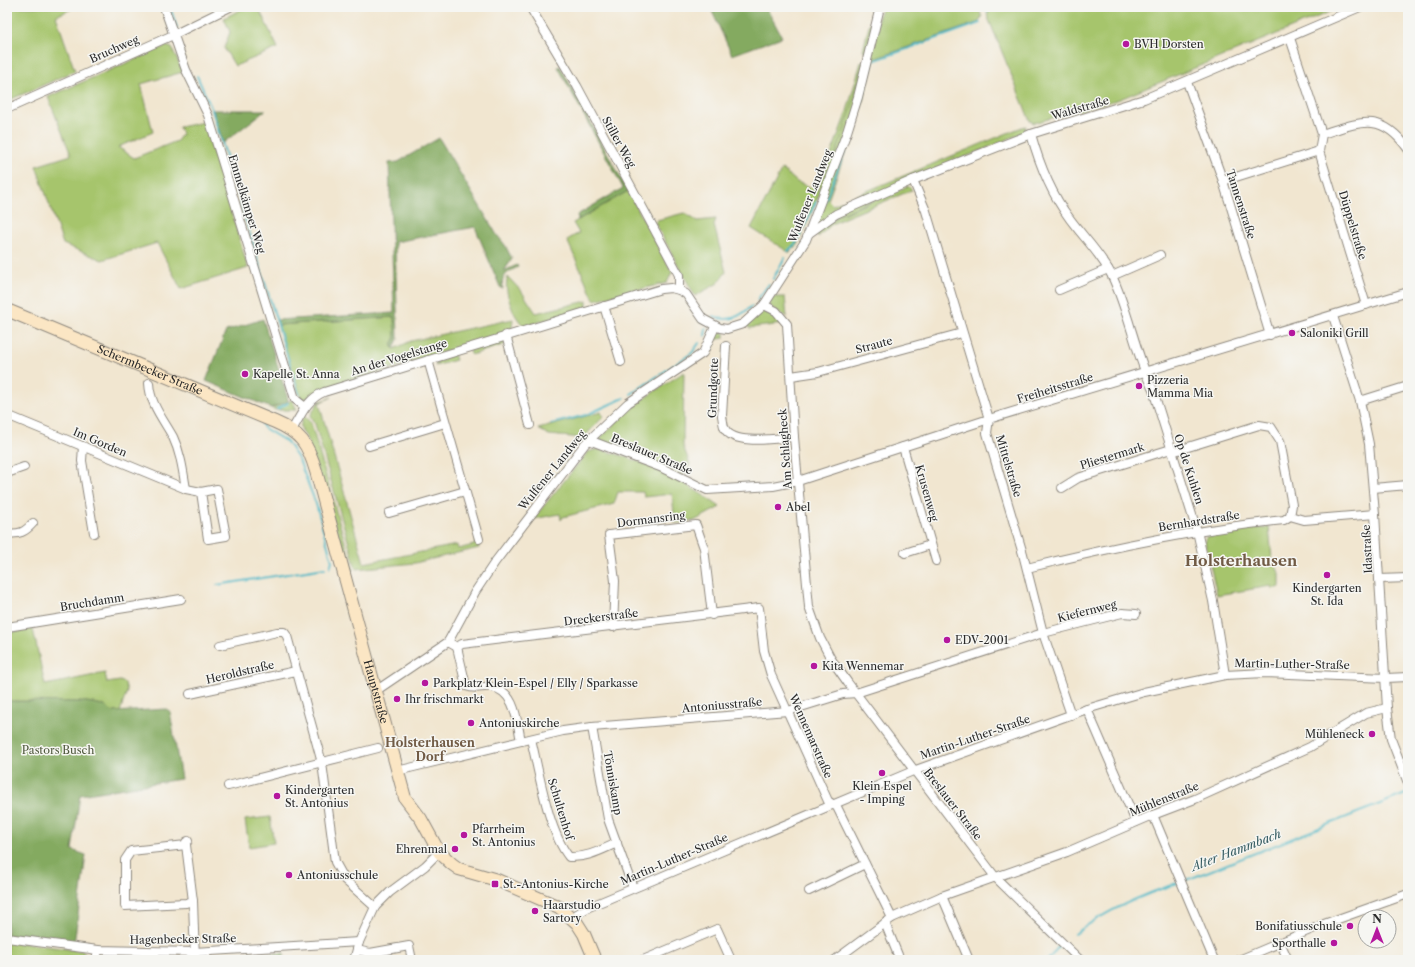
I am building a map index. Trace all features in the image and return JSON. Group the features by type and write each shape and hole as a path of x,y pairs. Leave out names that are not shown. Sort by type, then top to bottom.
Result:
{"main road":[{"name":"Schermbecker Straße","path":"7,310 292,430"},
{"name":"Hauptstraße","path":"292,430 305,443 312,457 377,690 397,772 405,798 421,819 439,852 459,869 497,880 559,907 572,917 584,934 595,960"}],"street":[{"name":"Emmelkämper Weg","path":"164,7 186,70 208,115 294,399 305,407"},
{"name":"Bruchweg","path":"7,109 173,35 230,7"},
{"name":"Stiller Weg","path":"530,7 577,86 679,275 679,290"},
{"name":"Wulfener Landweg","path":"377,690 448,642 475,592 494,562 589,440 628,402 703,353 715,327 727,329 743,324 764,305 783,278 808,234 847,132 858,97 880,7"},
{"name":"Waldstraße","path":"808,234 836,214 913,180 1031,134 1130,104 1186,82 1360,7"},
{"path":"1223,181 1319,151 1322,134 1290,38"},
{"name":"Tannenstraße","path":"1186,82 1223,181 1270,335"},
{"path":"1322,134 1357,123 1371,122 1392,130 1408,149"},
{"name":"Op de Kuhlen","path":"1031,134 1043,168 1063,208 1110,272 1122,299 1144,372 1153,390 1198,531 1213,601 1225,675"},
{"name":"Düppelstraße","path":"1319,151 1366,305"},
{"name":"Mittelstraße","path":"913,180 926,211 989,420 987,433 1027,568 1043,633 1071,715"},
{"path":"1059,290 1160,255"},
{"name":"An der Vogelstange","path":"292,430 305,407 316,396 324,392 660,289 679,290"},
{"path":"679,290 686,294 703,319 715,327"},
{"name":"Freiheitsstraße","path":"707,490 773,486 798,481 989,420 1408,292"},
{"name":"Am Schlagheck","path":"764,305 776,311 787,324 794,437 808,603"},
{"path":"604,306 621,362"},
{"name":"Idastraße","path":"1333,316 1360,401 1369,444 1375,514 1387,708 1391,738 1408,782"},
{"name":"Straute","path":"791,376 818,372 962,332"},
{"path":"506,335 530,425"},
{"name":"Grundgotte","path":"726,346 722,416 724,428 730,436 739,439 794,437"},
{"path":"428,360 445,423 480,539"},
{"path":"149,383 152,400 173,439 182,462 186,489"},
{"path":"1360,401 1408,386"},
{"name":"Im Gorden","path":"7,415 186,489 201,492 217,489 226,536 208,539 201,492"},
{"path":"369,446 445,423"},
{"name":"Pliestermark","path":"1062,488 1078,478 1259,425 1271,427 1280,441 1292,505 1290,516"},
{"name":"Breslauer Straße","path":"589,440 660,466 707,490"},
{"path":"83,446 82,461 94,534"},
{"name":"Krusenweg","path":"903,447 930,545 936,561"},
{"path":"7,473 24,467"},
{"path":"1373,488 1408,485"},
{"path":"389,513 465,490"},
{"name":"Bernhardstraße","path":"1027,568 1110,547 1198,531 1284,520 1290,516 1304,520 1375,514"},
{"path":"7,532 17,534 27,530 33,523"},
{"name":"Dormansring","path":"613,627 615,581 609,535 696,525 704,548 712,615"},
{"path":"905,553 930,545"},
{"path":"1379,579 1408,578"},
{"name":"Bruchdamm","path":"7,627 181,599"},
{"name":"Breslauer Straße","path":"808,603 820,638 831,659 913,770 996,878 1080,960"},
{"name":"Dreckerstraße","path":"457,647 462,644 712,615 759,608"},
{"name":"Wennemarstraße","path":"759,608 764,651 771,675 828,801 837,807 865,864 888,921 900,960"},
{"name":"Kiefernweg","path":"1043,633 1122,613 1136,614"},
{"path":"220,645 277,632 284,632 287,636 322,763 335,862 345,880 375,907"},
{"name":"Antoniusstraße","path":"397,772 563,731 592,727 788,711 843,694 856,693 1043,633"},
{"path":"448,642 457,647 466,686 474,689 491,687 502,691 508,697 513,706 522,741"},
{"name":"Heroldstraße","path":"190,694 296,671"},
{"name":"Martin-Luther-Straße","path":"572,917 589,907 633,888 913,770 1087,709 1162,687 1225,675 1265,673 1386,678 1408,677"},
{"name":"Mühlenstraße","path":"835,960 888,921 942,896 1067,852 1136,822 1195,799 1310,747 1366,713 1387,708"},
{"path":"1087,709 1136,822"},
{"name":"Tönniskamp","path":"592,727 608,819 633,888"},
{"name":"Schultenhof","path":"531,739 549,812 562,848 569,857 585,856 617,843"},
{"path":"228,786 378,748"},
{"path":"1154,815 1214,960"},
{"path":"193,901 186,903 125,906 125,860 131,851 188,843 193,901 195,956"},
{"path":"354,960 359,942 375,907 390,892 425,866 439,852"},
{"path":"809,891 865,864"},
{"path":"1239,960 1324,924 1408,894"},
{"path":"942,896 969,960"},
{"path":"643,960 717,929 731,960"},
{"name":"Hagenbecker Straße","path":"7,938 98,950 195,956 359,942"},
{"path":"1280,942 1288,960"},
{"path":"357,950 370,953 409,946 412,960"},
{"path":"96,960 98,950"}],"green space":[{"path":"7,7 76,7 56,16 75,71 7,101"},
{"path":"246,7 258,7 278,48 235,66 224,48 230,32 224,18"},
{"path":"710,7 766,7 782,37 732,55"},
{"path":"882,7 978,7 982,17 979,22 874,59 859,115 828,200 833,205 1026,126 1025,132 956,161 813,227"},
{"name":"BVH Dorsten","path":"992,7 1331,7 1332,11 1120,99 1034,123 1030,121 987,15"},
{"path":"870,22 873,23 866,52 863,50"},
{"path":"166,46 172,48 183,72 141,84 153,132 118,147 134,158 177,141 182,134 179,127 204,122 248,268 181,289 157,243 102,260 63,244 36,166 71,155 48,97"},
{"path":"861,62 864,62 858,86 835,155 817,201 797,245 795,248 793,247 790,253 751,228 782,169 797,182 818,190 847,111"},
{"path":"560,66 628,191 578,220 577,215 623,188 558,67"},
{"path":"213,110 266,110 223,143"},
{"path":"439,138 497,235 505,245 512,259 504,271 517,265 518,267 506,275 502,285 503,289 500,287 475,227 395,242 398,339 394,348 391,346 395,339 394,317 278,325 276,320 394,313 389,163 398,162"},
{"path":"908,186 912,190 832,224 818,237 816,232 838,216"},
{"path":"628,191 672,272 667,283 594,300 567,240 579,233 573,223"},
{"path":"684,213 697,221 716,219 714,225 726,272 718,283 695,296 655,223 657,220"},
{"path":"508,277 522,292 536,313 587,301 587,308 525,326 517,318 510,303 507,288"},
{"path":"771,297 785,297 787,317 769,306"},
{"path":"761,312 774,315 783,324 749,328 746,325"},
{"path":"394,317 395,339 391,346 394,349 411,341 513,319 512,328 501,334 314,393 307,398 301,399 278,325"},
{"path":"263,319 288,399 287,402 271,408 206,381 226,331"},
{"path":"720,331 724,333 724,338 712,340"},
{"path":"503,340 506,344 471,355 470,350"},
{"path":"454,354 456,360 435,366 438,361"},
{"path":"684,372 683,446 690,464 684,475 601,443 600,438 637,403"},
{"path":"332,397 319,403 364,563 457,545 458,549 474,545 477,540 479,548 415,563 356,569 315,424 310,416 318,402"},
{"path":"292,400 297,410 276,410 271,408"},
{"path":"601,412 603,417 583,438 549,435 538,429"},
{"path":"304,416 311,423 353,570 350,570 306,437 301,429 301,422"},
{"path":"597,449 630,458 677,479 720,507 694,521 675,523 672,494 644,497 643,492 618,492 614,504 563,517 561,520 560,514 533,519 588,452"},
{"path":"1269,527 1272,559 1280,574 1280,587 1272,589 1271,586 1217,595 1205,542 1207,537 1211,534"},
{"path":"33,629 45,685 105,673 107,683 120,681 125,683 127,691 120,712 113,712 103,705 87,702 7,701 7,633"},
{"name":"Pastors Busch","path":"7,701 87,702 103,705 113,712 167,709 170,711 181,779 80,795 72,850 86,855 74,944 7,935"},
{"path":"270,817 274,843 249,847 245,820"},
{"path":"7,941 83,951 90,960 7,960"},
{"path":"284,953 285,960 264,960 264,954"}],"waterway":[{"path":"170,7 177,28"},
{"path":"987,12 990,7"},
{"path":"825,201 849,141 873,61 980,23"},
{"path":"197,76 212,110 299,394"},
{"path":"788,251 796,243 816,202"},
{"path":"773,279 785,258"},
{"path":"757,300 769,284"},
{"path":"713,316 724,319 734,318 752,306"},
{"path":"705,336 706,328"},
{"path":"631,394 692,353 699,343"},
{"path":"551,424 586,415 624,398"},
{"path":"277,409 288,403"},
{"path":"262,424 264,428 287,442 299,460 316,504 332,561 330,567"},
{"path":"217,585 325,568"},
{"name":"Alter Hammbach","path":"1184,881 1408,793"},
{"name":"Alter Hammbach","path":"1075,934 1112,910 1152,892 1180,882"},
{"name":"Alter Hammbach","path":"1048,960 1059,946"}],"place":[{"name":"BVH Dorsten","path":"1126,44"},
{"name":"Saloniki Grill","path":"1292,333"},
{"name":"Kapelle St. Anna","path":"245,374"},
{"name":"Pizzeria Mamma Mia","path":"1139,386"},
{"name":"Abel","path":"778,507"},
{"name":"Kindergarten St. Ida","path":"1327,575"},
{"name":"EDV-2001","path":"947,640"},
{"name":"Kita Wennemar","path":"814,666"},
{"name":"Parkplatz Klein-Espel / Elly / Sparkasse","path":"425,683"},
{"name":"Ihr frischmarkt","path":"397,699"},
{"name":"Antoniuskirche","path":"471,723"},
{"name":"Mühleneck","path":"1372,734"},
{"name":"Klein Espel - Imping","path":"882,773"},
{"name":"Kindergarten St. Antonius","path":"277,796"},
{"name":"Pfarrheim St. Antonius","path":"464,835"},
{"name":"Ehrenmal","path":"455,849"},
{"name":"Antoniusschule","path":"289,875"},
{"name":"St.-Antonius-Kirche","path":"495,884"},
{"name":"Haarstudio Sartory","path":"535,911"},
{"name":"Bonifatiusschule","path":"1350,926"},
{"name":"Sporthalle","path":"1334,943"}],"district":[{"name":"Holsterhausen","path":"1241,560"},
{"name":"Holsterhausen Dorf","path":"430,749"}]}
